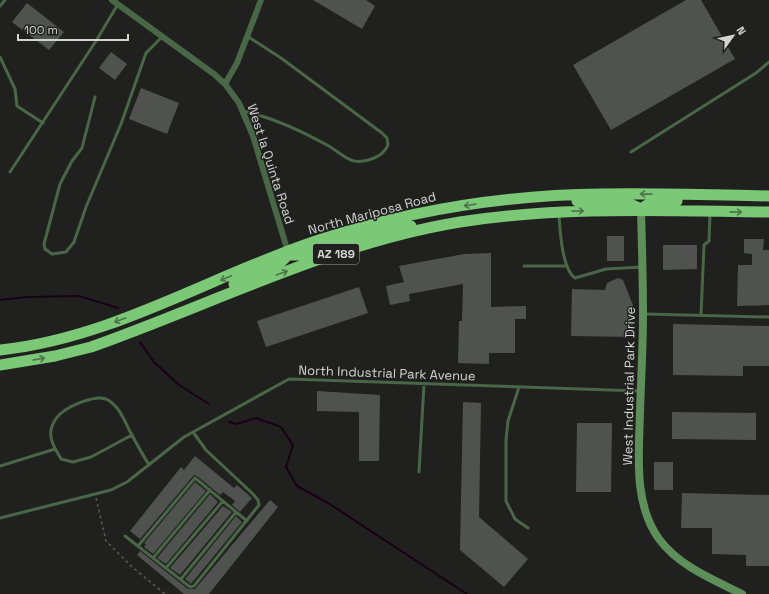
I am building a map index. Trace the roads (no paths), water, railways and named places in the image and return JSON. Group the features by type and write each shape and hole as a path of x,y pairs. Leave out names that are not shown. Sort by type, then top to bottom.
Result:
{"highway":[{"name":"North Mariposa Road","path":"0,365 55,356 100,344 129,333 162,313 288,252 319,240 397,219 443,209 508,200 600,194 769,196"},
{"path":"508,200 623,203 638,207 641,211 644,206 658,203 769,196"},
{"name":"North Mariposa Road","path":"0,350 35,345 162,313 379,241 459,222 559,212 769,212"},
{"path":"288,252 292,255 301,255 384,231 412,225 511,216"}],"street":[{"path":"225,84 237,63 261,0"},
{"name":"West la Quinta Road","path":"115,2 225,84 239,103 253,136 288,252"},
{"name":"West Industrial Park Drive","path":"641,211 643,314 640,479 643,503 650,522 659,538 671,553 688,566 742,594"}],"lane":[{"path":"0,6 5,0"},
{"path":"10,172 96,41 115,2"},
{"path":"243,111 270,117 327,145 353,161 364,161 381,155 388,145 387,138 382,132 281,58 247,36"},
{"path":"95,97 82,148 72,161 60,184 44,246 52,254 66,252 74,242 86,207 121,124 146,53 162,37"},
{"path":"0,57 15,89 17,106 43,123"},
{"path":"631,152 756,73 769,62"},
{"path":"701,315 704,245 709,241 710,211"},
{"path":"559,212 567,266 570,275 575,278 606,269 642,267"},
{"path":"524,266 567,266"},
{"path":"643,314 769,317"},
{"name":"North Industrial Park Avenue","path":"0,518 111,490 127,482 169,448 193,432 289,379 641,391"},
{"path":"419,472 424,384"},
{"path":"519,387 508,422 506,440 506,501 515,519 528,528"},
{"path":"132,435 91,457 73,462 61,458 55,449 51,430 60,414 77,404 98,397 107,399 116,407 126,421 149,465"},
{"path":"125,536 190,586 197,584 259,505 258,500 206,450 193,432"},
{"path":"0,466 55,449"},
{"path":"138,546 194,478 197,478 247,521"},
{"path":"153,558 210,490"},
{"path":"166,568 223,501"},
{"path":"180,579 236,512"}],"waterway":[{"path":"0,300 28,297 79,296 118,308"},
{"path":"140,342 154,362 179,385 209,404"},
{"path":"229,422 237,424 256,418 281,427 293,445 286,467 297,486 328,503 467,594"}]}
